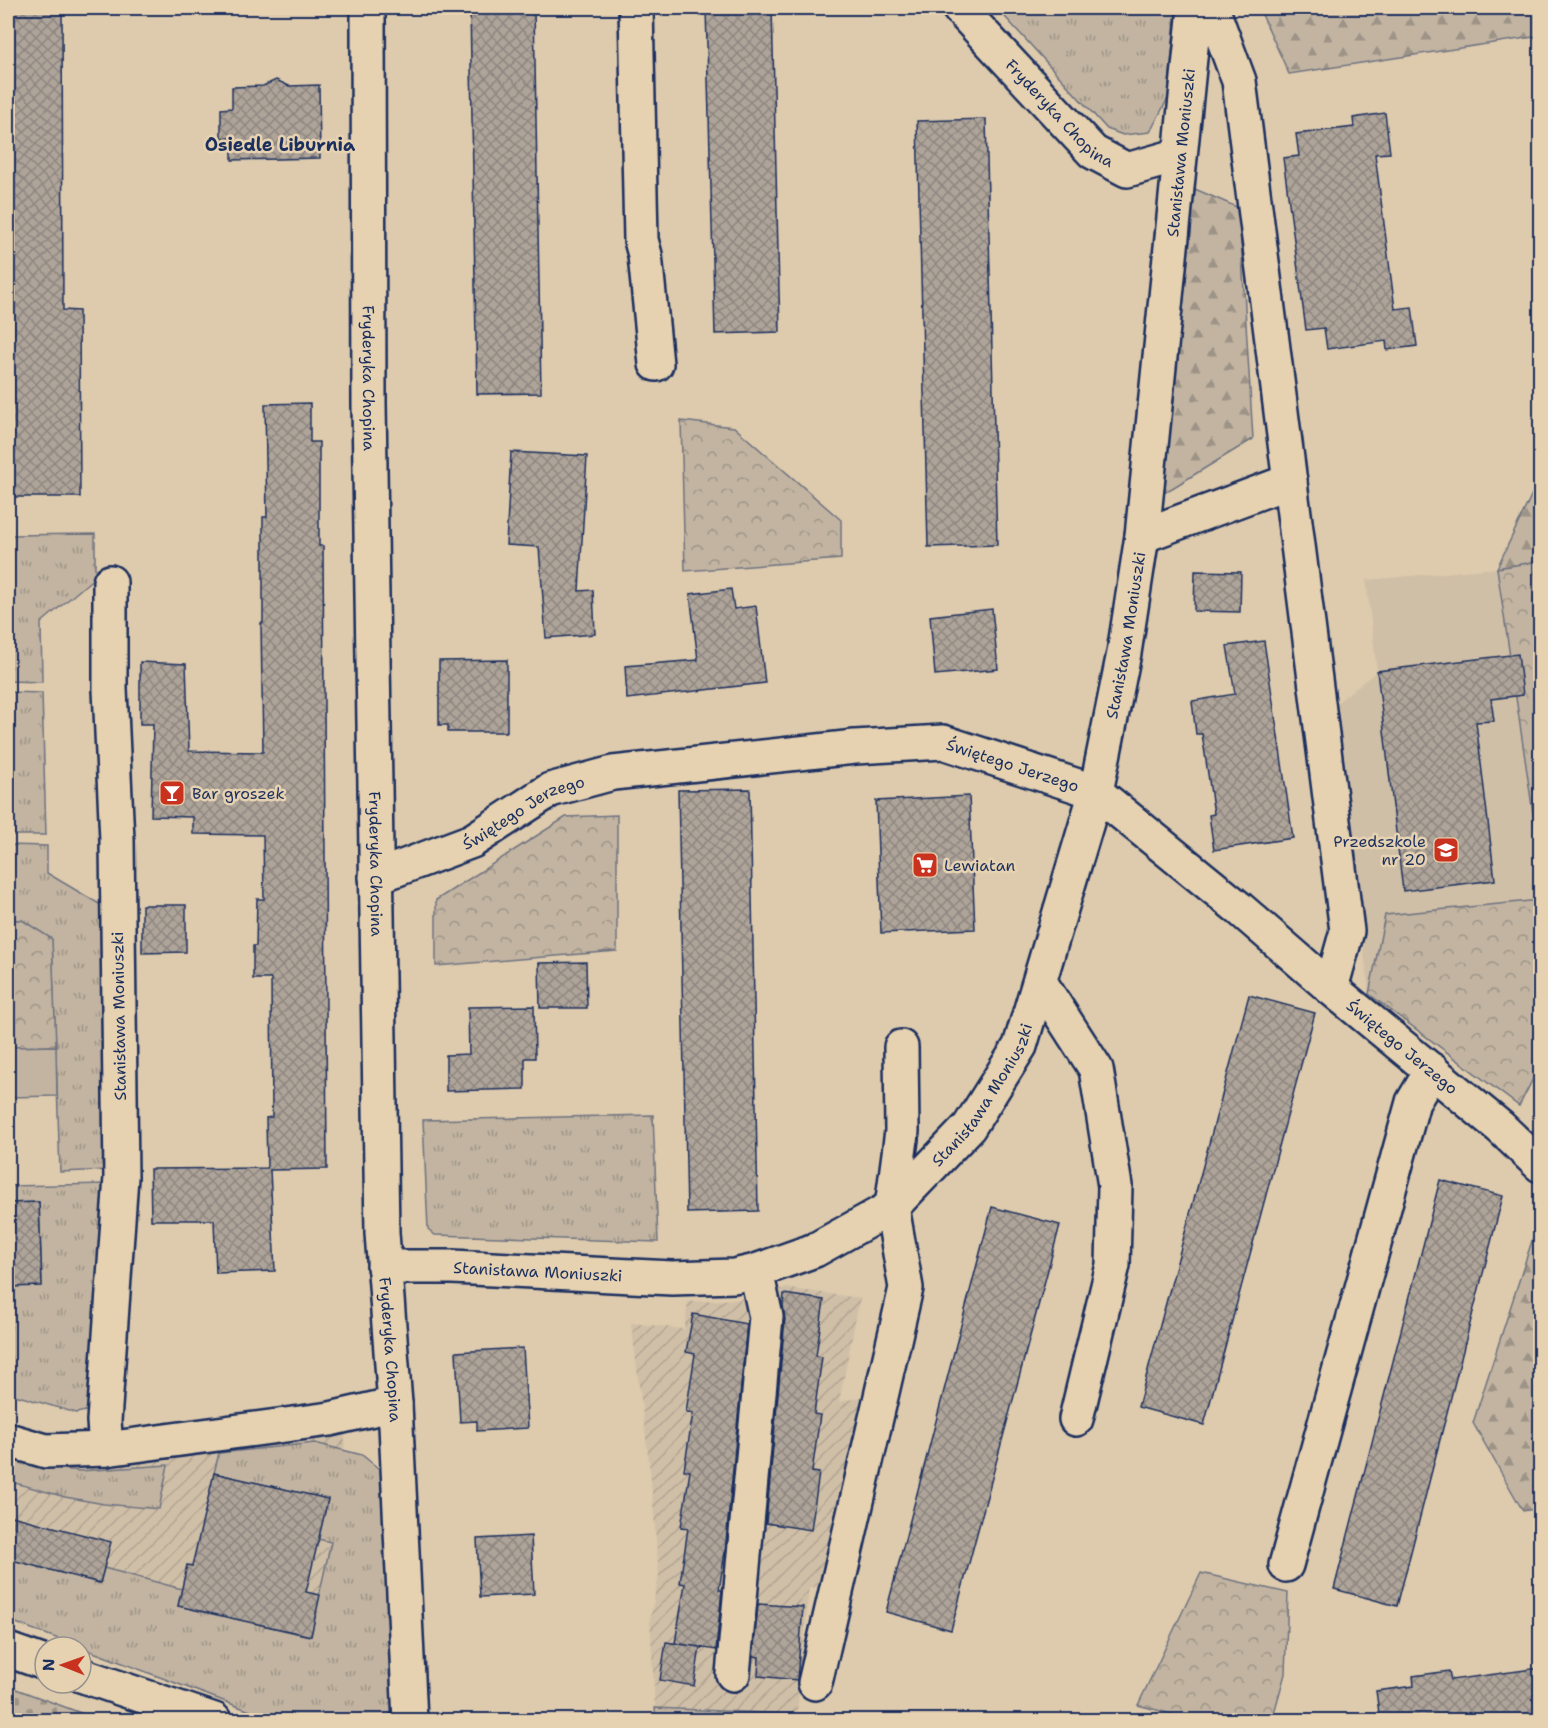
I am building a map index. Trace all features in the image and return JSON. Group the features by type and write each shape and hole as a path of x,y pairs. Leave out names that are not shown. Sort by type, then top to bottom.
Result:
{"street":[{"name":"Fryderyka Chopina","path":"368,8 369,392 384,1267 395,1404 410,1720"},
{"path":"636,8 641,240 645,255 656,364"},
{"name":"Fryderyka Chopina","path":"959,8 1093,152 1127,170 1180,154"},
{"name":"Stanisława Moniuszki","path":"384,1267 452,1267 672,1278 734,1276 756,1271 815,1250 892,1207 969,1127 1020,1046 1096,792 1124,653 1142,536 1195,8"},
{"path":"1212,8 1239,81 1347,931 1331,988"},
{"path":"1142,536 1290,481"},
{"name":"Stanisława Moniuszki","path":"106,1449 104,1420 121,1182 117,840 110,689 110,582"},
{"name":"Świętego Jerzego","path":"376,877 472,841 550,790 613,773 855,747 943,742 1096,792 1240,909 1331,988 1500,1127 1540,1165"},
{"path":"1040,982 1096,1069 1115,1186 1113,1266 1076,1419"},
{"path":"815,1683 906,1288 892,1207 902,1131 901,1047"},
{"path":"1286,1565 1413,1102 1432,1070"},
{"path":"733,1674 766,1317 756,1271"},
{"path":"8,1440 46,1451 106,1449 330,1419 395,1404"},
{"path":"8,1650 33,1659"},
{"path":"93,1680 214,1720"}],"shaded area":[{"name":"Przedszkole nr 20","path":"1540,561 1540,1065 1519,1106 1369,994 1334,705 1377,671 1366,580 1497,568"},
{"path":"785,1288 860,1298 839,1402 865,1396 829,1588 809,1587 797,1714 655,1708 650,1619 659,1575 650,1470 631,1323 684,1329 688,1302 740,1299"},
{"path":"289,1432 345,1435 342,1524 320,1656 8,1571 8,1445"}],"green space":[{"path":"997,8 1176,8 1168,98 1150,132 1123,135 1107,129"},
{"path":"1259,8 1540,8 1540,36 1289,74"},
{"path":"1195,189 1239,208 1253,439 1164,493"},
{"path":"681,421 734,427 841,520 841,559 685,571"},
{"path":"1540,477 1540,561 1497,568"},
{"path":"95,534 95,577 41,623 42,682 8,681 8,535"},
{"path":"1540,561 1540,861 1497,568"},
{"path":"8,692 42,693 46,835 8,835"},
{"path":"617,815 617,951 436,966 436,900 566,817"},
{"path":"8,845 47,846 47,873 101,905 109,1170 60,1172 52,940 22,920 8,920"},
{"path":"1540,900 1540,1065 1519,1106 1369,994 1385,915"},
{"path":"8,920 22,920 52,939 56,1046 8,1047"},
{"path":"56,1046 57,1096 8,1097 8,1047"},
{"path":"653,1115 658,1242 435,1235 428,1229 423,1120"},
{"path":"108,1184 96,1409 76,1413 8,1393 8,1287 42,1285 39,1202 8,1203 8,1186"},
{"path":"1540,1216 1540,1508 1523,1511 1473,1423"},
{"path":"315,1443 362,1455 384,1473 395,1705 387,1719 274,1720 93,1652 93,1635 48,1635 8,1620 8,1559 100,1583 104,1568 182,1589 178,1606 310,1636 331,1542 318,1539 328,1499 214,1473 219,1453"},
{"path":"8,1453 62,1469 80,1471 168,1465 159,1509 104,1504 65,1497 8,1481"},
{"path":"1201,1573 1288,1593 1285,1674 1272,1720 1194,1720 1138,1705"},
{"path":"8,1686 100,1720 8,1720"},
{"path":"655,1708 916,1720 656,1720"}],"building":[{"path":"8,8 62,8 63,310 79,311 80,497 10,497"},
{"path":"470,8 534,8 541,393 477,394"},
{"path":"706,8 772,8 780,332 715,334"},
{"path":"276,80 289,86 319,85 320,158 232,160 232,138 221,138 221,109 232,108 232,87 263,86"},
{"path":"1385,113 1390,153 1375,154 1395,309 1412,307 1417,346 1387,350 1386,341 1327,349 1324,328 1306,330 1283,158 1299,156 1296,134 1354,127 1353,118"},
{"path":"986,119 997,545 928,547 917,121"},
{"path":"310,403 310,442 319,442 319,546 323,546 327,1169 270,1170 275,1271 216,1273 214,1220 151,1220 150,1169 267,1168 266,1118 272,1117 271,979 253,979 257,899 264,899 263,835 193,834 193,817 151,816 153,724 140,724 140,662 186,664 189,751 263,752 261,623 263,623 263,517 267,517 265,404"},
{"path":"511,452 587,456 579,591 593,590 595,634 546,638 539,547 506,545"},
{"path":"1195,571 1241,572 1240,612 1194,611"},
{"path":"731,589 734,609 756,606 765,683 627,699 625,666 698,660 690,594"},
{"path":"992,609 998,669 935,675 930,616"},
{"path":"1264,641 1293,838 1214,850 1209,815 1214,814 1202,734 1196,734 1192,701 1235,694 1227,646"},
{"path":"1518,654 1523,695 1491,699 1494,721 1476,722 1495,880 1403,891 1377,671"},
{"path":"507,660 507,732 448,732 448,725 439,725 439,661"},
{"path":"750,789 758,1211 687,1213 678,790"},
{"name":"Lewiatan","path":"969,796 975,929 881,933 876,801"},
{"path":"142,905 186,905 186,952 142,953"},
{"path":"586,962 587,1008 540,1008 539,963"},
{"path":"1249,995 1315,1013 1204,1425 1138,1407"},
{"path":"534,1006 535,1058 525,1058 525,1089 446,1091 446,1055 469,1054 468,1007"},
{"path":"1440,1180 1503,1196 1397,1606 1334,1589"},
{"path":"39,1202 42,1286 8,1287 8,1203"},
{"path":"992,1207 1060,1225 951,1630 886,1612"},
{"path":"784,1294 824,1300 816,1356 822,1357 814,1414 820,1415 812,1472 819,1473 811,1530 766,1523 785,1319"},
{"path":"693,1314 747,1324 725,1552 719,1590 722,1590 716,1650 675,1643 685,1584 680,1583 688,1528 681,1527 690,1471 684,1470 693,1413 686,1412 695,1354 686,1352"},
{"path":"523,1348 528,1428 477,1431 477,1421 460,1422 456,1352"},
{"path":"214,1473 328,1499 306,1592 320,1595 311,1636 178,1606 187,1565 192,1566"},
{"path":"8,1515 111,1542 100,1583 8,1559"},
{"path":"531,1536 534,1594 480,1597 477,1539"},
{"path":"758,1604 803,1607 797,1680 758,1676 759,1657 753,1656"},
{"path":"666,1642 700,1647 694,1686 660,1680"},
{"path":"1540,1668 1540,1720 1380,1720 1376,1691 1414,1686 1413,1676 1449,1671 1451,1680"}],"place":[{"name":"Bar groszek","path":"172,793"},
{"name":"Przedszkole nr 20","path":"1446,850"},
{"name":"Lewiatan","path":"925,865"}],"district":[{"name":"Osiedle Liburnia","path":"280,145"}]}
